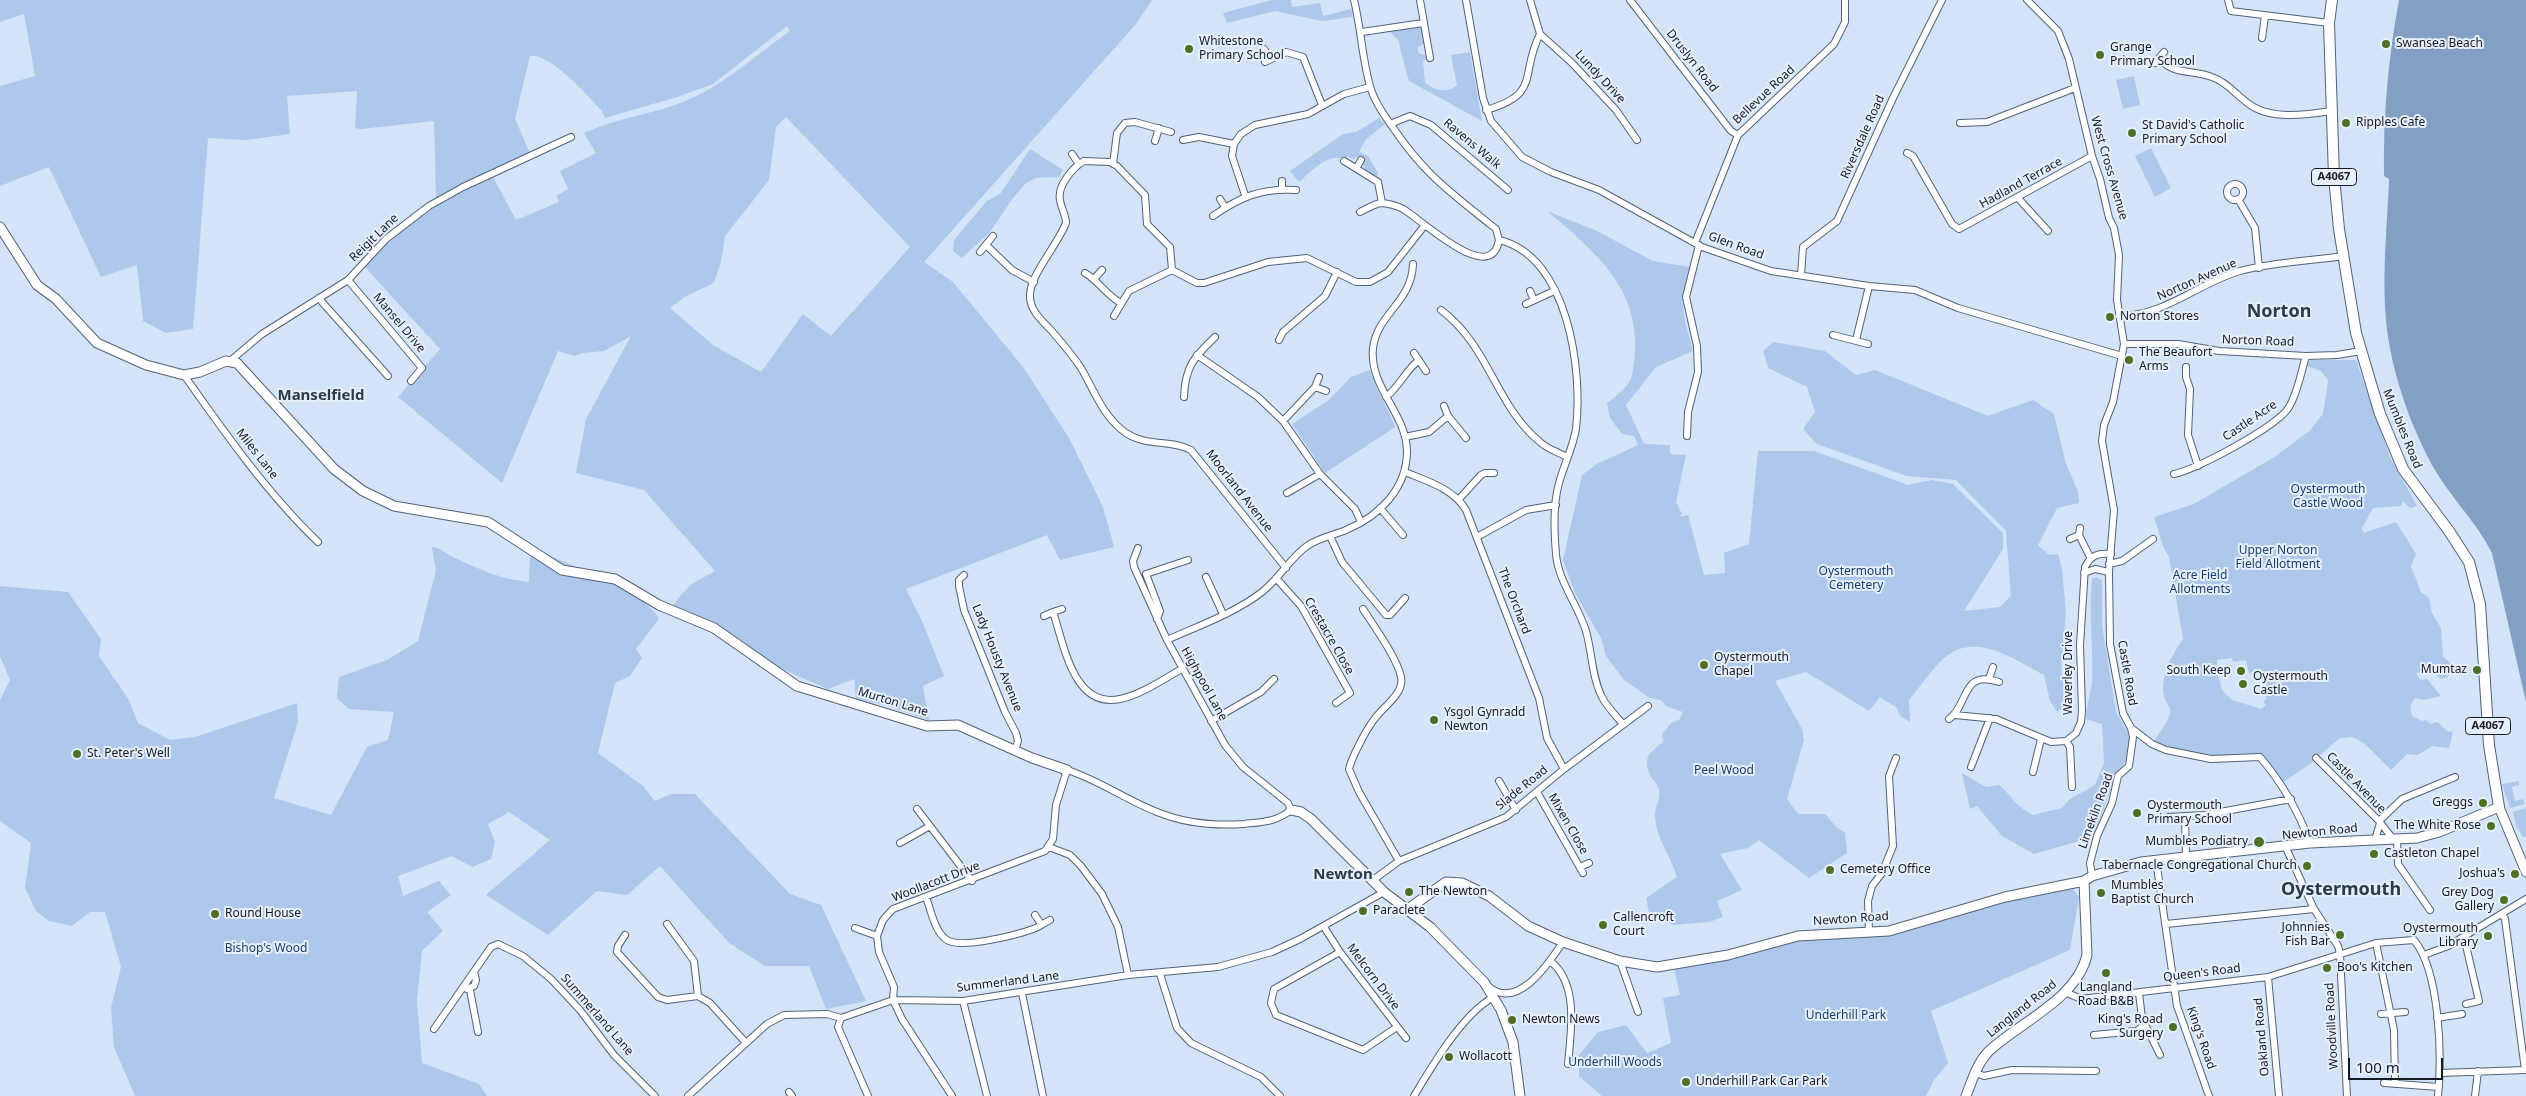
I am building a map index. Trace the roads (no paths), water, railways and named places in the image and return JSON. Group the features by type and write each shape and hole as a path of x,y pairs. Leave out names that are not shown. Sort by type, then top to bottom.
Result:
{"main road":[{"name":"Mumbles Road","path":"2332,0 2329,22 2330,111 2334,176 2351,310 2380,414 2403,469 2410,481 2449,531 2469,562 2480,604 2489,745 2499,807"}],"street":[{"path":"1354,0 1362,32 1370,87 1390,124 1426,172 1454,197 1496,229 1499,240 1492,253 1488,256 1475,256 1462,251 1403,209 1382,203 1370,211 1360,212"},
{"path":"1420,0 1430,58"},
{"name":"Glen Road","path":"1466,0 1486,110 1505,139 1522,157 1551,172 1599,190 1697,244 1771,271 1801,274 1869,286 1915,290 1958,308 2122,356"},
{"path":"1486,110 1513,100 1526,86 1532,54 1540,34 1530,0"},
{"name":"Druslyn Road","path":"1630,0 1731,131 1738,135"},
{"name":"Bellevue Road","path":"1687,436 1688,412 1698,372 1697,346 1686,296 1697,244 1738,135 1834,44 1845,22 1845,0"},
{"name":"Riversdale Road","path":"1801,274 1803,247 1837,221 1893,98 1942,0"},
{"name":"West Cross Avenue","path":"2027,0 2058,31 2069,59 2092,156 2116,237 2119,265 2117,300 2124,344 2122,356"},
{"path":"2229,3 2231,11 2329,22"},
{"path":"2262,38 2265,16"},
{"path":"1362,32 1423,23"},
{"name":"Lundy Drive","path":"1540,34 1565,56 1616,110 1638,140"},
{"path":"1264,49 1268,60 1286,52 1298,54 1306,59 1312,84 1322,105"},
{"path":"2164,52 2157,61 2178,71 2204,75 2220,81 2248,104 2262,111 2297,115 2330,111"},
{"path":"1245,196 1233,162 1234,144 1241,134 1252,127 1301,116 1344,94 1370,87"},
{"path":"1960,123 1987,122 2075,88"},
{"name":"Ravens Walk","path":"1390,124 1410,116 1431,124 1508,190"},
{"path":"1113,164 1117,132 1123,124 1132,121 1172,132"},
{"path":"1155,141 1159,128"},
{"name":"Reigit Lane","path":"230,361 262,334 348,280 386,239 429,206 463,187 571,136"},
{"path":"1183,140 1199,137 1234,144"},
{"path":"1072,154 1079,164"},
{"name":"Hadland Terrace","path":"1907,154 1913,156 1956,228 1962,228 2092,156"},
{"path":"986,245 1012,270 1034,282 1064,228 1066,218 1060,200 1060,190 1079,164 1090,160 1113,164 1145,196 1147,224 1152,231 1168,242 1172,270"},
{"path":"1357,167 1361,160"},
{"path":"1344,161 1357,167 1378,182 1382,203"},
{"path":"1282,181 1282,189"},
{"path":"1213,216 1245,196 1282,189 1296,190"},
{"path":"2018,198 2048,231"},
{"path":"1220,199 1225,207"},
{"path":"2238,199 2254,228 2259,268"},
{"path":"1172,270 1197,283 1204,283 1268,262 1307,258 1356,282 1374,281 1388,272 1425,225"},
{"path":"0,227 37,285 56,299 97,343 138,362 184,375 200,372 230,361"},
{"path":"980,252 993,236"},
{"path":"1499,240 1516,245 1536,262 1554,291 1567,320 1575,360 1576,419 1575,430 1557,492 1556,554 1560,572 1584,624 1602,696 1623,724"},
{"name":"Norton Avenue","path":"2119,316 2137,316 2153,312 2240,271 2343,256"},
{"path":"1167,640 1223,614 1263,592 1308,545 1361,522 1380,508 1396,490 1405,472 1405,437 1400,420 1378,383 1374,368 1374,341 1380,326 1406,286 1413,264"},
{"path":"1094,278 1102,270"},
{"path":"1114,316 1120,303 1129,291 1172,270"},
{"path":"1279,340 1283,332 1325,296 1337,272"},
{"path":"1085,273 1094,278 1113,299 1120,303"},
{"name":"Mansel Drive","path":"348,280 422,368 411,381"},
{"name":"Moorland Avenue","path":"1034,282 1030,294 1031,304 1044,323 1071,353 1105,411 1126,433 1143,441 1178,445 1191,450 1286,568"},
{"path":"1856,340 1869,286"},
{"path":"1530,291 1534,300"},
{"path":"1526,304 1554,291"},
{"path":"320,297 322,302 371,359 388,376"},
{"path":"1441,310 1456,321 1477,348 1518,420 1542,444 1567,457"},
{"path":"1833,335 1868,344"},
{"path":"1184,397 1187,369 1197,354 1215,337"},
{"name":"Norton Road","path":"2124,344 2178,344 2219,351 2306,356 2337,355 2361,351"},
{"path":"1414,353 1426,371"},
{"path":"1197,354 1258,397 1283,421 1320,474 1355,509 1361,522"},
{"name":"Castle Road","path":"2122,356 2113,402 2104,425 2102,441 2114,510 2108,572 2110,644 2123,713 2131,728"},
{"name":"Castle Acre","path":"2174,474 2198,466 2279,418 2289,408 2306,356"},
{"path":"1386,397 1396,389 1405,374 1419,360"},
{"name":"Murton Lane","path":"230,361 239,364 334,469 363,491 386,502 410,510 488,522 562,570 615,578 658,605 714,628 797,686 927,726 958,725 1015,750 1084,775 1157,813 1189,821 1216,824 1277,820 1291,810"},
{"path":"2186,368 2186,377 2190,389 2188,435 2198,466"},
{"name":"Miles Lane","path":"184,375 263,481 297,522 318,542"},
{"path":"1283,421 1316,387 1320,376"},
{"path":"1316,387 1326,391"},
{"path":"1444,406 1448,416 1466,438"},
{"path":"1405,437 1429,432 1448,416"},
{"path":"1405,472 1452,494 1459,500 1481,475 1494,473"},
{"path":"1287,493 1320,474"},
{"name":"The Orchard","path":"1459,500 1466,510 1477,537 1543,711 1547,738 1564,769"},
{"path":"1477,537 1526,510 1556,505"},
{"path":"1380,508 1403,535"},
{"path":"2070,539 2080,532 2089,559 2095,569"},
{"path":"1330,536 1342,562 1386,615 1390,615 1406,598"},
{"path":"2109,564 2122,561 2153,539"},
{"name":"Highpool Lane","path":"1138,548 1133,561 1138,577 1167,640 1211,721 1243,768 1288,803 1291,810"},
{"path":"2089,559 2110,554"},
{"name":"Waverley Drive","path":"2066,741 2076,733 2081,722 2080,645 2084,573 2089,559"},
{"path":"1138,577 1188,560"},
{"path":"2084,573 2095,569 2108,572"},
{"path":"1146,574 1160,611 1157,619"},
{"name":"Lady Housty Avenue","path":"964,575 959,580 958,586 964,610 1005,712 1016,732 1018,741 1015,750"},
{"path":"1206,577 1223,614"},
{"name":"Crestacre Close","path":"1276,578 1301,606 1350,693 1336,703"},
{"path":"1044,616 1062,609"},
{"path":"1363,609 1383,640 1401,676 1401,685 1393,698 1372,721 1348,769 1359,792 1399,861"},
{"path":"1053,612 1074,675 1083,688 1095,697 1103,700 1121,699 1182,669"},
{"path":"1990,679 1994,668"},
{"path":"1211,721 1261,692 1274,679"},
{"path":"1999,682 1990,679 1969,685 1951,717 1990,718 2041,739 2058,743 2066,741 2070,748 2072,788"},
{"name":"Slade Road","path":"1372,880 1399,861 1495,822 1516,810 1564,769 1648,706"},
{"path":"1971,767 1990,718"},
{"path":"2131,728 2152,744 2178,754 2211,759 2257,756 2280,781 2291,799 2310,843"},
{"name":"Limekiln Road","path":"2088,878 2097,836 2112,804 2118,776 2129,766 2133,737 2131,728"},
{"path":"2033,772 2041,739"},
{"path":"1869,933 1868,901 1872,886 1882,873 1893,846 1890,776 1896,758"},
{"name":"Castle Avenue","path":"2316,758 2395,839"},
{"path":"1067,770 1056,805 1053,839 1049,847 1070,855 1081,866 1102,894 1118,927 1128,975"},
{"path":"2379,822 2402,799 2456,777"},
{"path":"1499,781 1516,810"},
{"name":"Mixen Close","path":"1537,792 1582,870 1589,863"},
{"path":"2169,817 2226,812 2291,799"},
{"name":"Newton Road","path":"1408,909 1446,882 1462,883 1489,896 1528,926 1563,942 1620,961 1657,967 1728,955 1798,936 1869,933 1889,930 2005,897 2088,878 2141,862 2286,848 2310,843 2417,838 2439,832 2499,807"},
{"name":"Mumbles Road","path":"2499,807 2526,872"},
{"path":"917,809 972,880"},
{"path":"1291,810 1301,812 1310,819 1384,892 1430,927 1484,982 1501,994 1513,993 1523,989 1550,961 1563,942"},
{"path":"2185,816 2186,857"},
{"name":"Castle Avenue","path":"2375,840 2379,822"},
{"path":"900,843 930,826"},
{"path":"2395,839 2398,864 2430,910"},
{"name":"Woollacott Drive","path":"877,936 883,920 893,909 1045,852 1049,847"},
{"path":"2286,848 2314,909 2338,946 2340,954"},
{"name":"King's Road","path":"2156,860 2178,1006 2209,1096"},
{"name":"Langland Road","path":"1966,1096 1975,1073 1988,1052 2065,992 2080,974 2087,955 2088,878"},
{"name":"Summerland Lane","path":"688,1096 766,1024 784,1015 827,1014 841,1018 893,1000 963,1001 1128,975 1160,974 1218,967 1272,952 1324,927 1384,892"},
{"path":"926,897 938,931 949,941 969,942 986,940 1034,929 1050,920"},
{"path":"2438,1096 2440,1072 2437,1018 2424,955 2464,937 2526,900"},
{"path":"2166,924 2314,909"},
{"path":"2440,1072 2525,1070 2526,1062 2505,919 2502,914"},
{"path":"1035,915 1041,924"},
{"path":"667,924 694,961 698,996"},
{"name":"Melcorn Drive","path":"1324,927 1340,952 1406,1038"},
{"path":"855,928 877,936 879,952 894,987 893,1000 902,1019 952,1096"},
{"path":"625,935 618,946 618,952 655,995 667,1000 698,996 710,1003 746,1043"},
{"path":"2464,937 2479,1002 2466,1004"},
{"name":"Queen's Road","path":"2065,992 2081,999 2268,977 2376,943 2414,940 2424,955"},
{"path":"2376,943 2391,1013 2395,1048 2395,1084"},
{"name":"Summerland Lane","path":"434,1029 491,947 498,944 523,956 551,979 574,1004 614,1056 655,1096"},
{"path":"1340,952 1274,989 1271,1002 1276,1015 1363,1050 1397,1027"},
{"name":"Woodville Road","path":"2340,954 2347,1096"},
{"path":"1550,961 1561,969 1567,982 1570,1016 1568,1064"},
{"path":"1620,961 1638,1012"},
{"name":"Summerland Lane","path":"474,972 476,980 470,990 478,1032"},
{"path":"1160,974 1177,1028 1191,1043 1260,1077 1280,1096"},
{"name":"Oakland Road","path":"2268,977 2280,1096"},
{"path":"1484,982 1504,1018 1512,1042 1520,1096"},
{"path":"461,989 470,990"},
{"path":"1022,993 1043,1096"},
{"path":"2139,993 2145,1024 2160,1055"},
{"path":"1414,1096 1438,1054 1480,1004 1492,998"},
{"path":"963,1001 986,1096"},
{"path":"2381,1014 2404,1012"},
{"path":"2437,1018 2462,1014"},
{"path":"841,1018 838,1027 868,1096"},
{"path":"2094,1035 2137,1031 2145,1024"},
{"path":"1975,1073 1984,1076 2012,1070 2096,1071"},
{"path":"2475,1096 2478,1071"},
{"path":"2384,1083 2439,1087"}],"place":[{"name":"Swansea Beach","path":"2386,44"},
{"name":"Whitestone Primary School","path":"1189,49"},
{"name":"Grange Primary School","path":"2100,55"},
{"name":"Ripples Cafe","path":"2346,123"},
{"name":"St David's Catholic Primary School","path":"2132,133"},
{"name":"Norton Stores","path":"2110,317"},
{"name":"The Beaufort Arms","path":"2129,360"},
{"name":"Oystermouth Chapel","path":"1704,665"},
{"name":"Mumtaz","path":"2477,670"},
{"name":"South Keep","path":"2241,671"},
{"name":"Oystermouth Castle","path":"2243,684"},
{"name":"Ysgol Gynradd Newton","path":"1434,720"},
{"name":"St. Peter's Well","path":"77,754"},
{"name":"Greggs","path":"2483,803"},
{"name":"Oystermouth Primary School","path":"2137,813"},
{"name":"The White Rose","path":"2491,826"},
{"name":"Mumbles Podiatry","path":"2259,842"},
{"name":"Castleton Chapel","path":"2374,854"},
{"name":"Tabernacle Congregational Church","path":"2307,866"},
{"name":"Cemetery Office","path":"1830,870"},
{"name":"Joshua's","path":"2515,874"},
{"name":"The Newton","path":"1409,892"},
{"name":"Mumbles Baptist Church","path":"2101,893"},
{"name":"Grey Dog Gallery","path":"2504,900"},
{"name":"Paraclete","path":"1363,911"},
{"name":"Round House","path":"215,914"},
{"name":"Callencroft Court","path":"1603,925"},
{"name":"Johnnies Fish Bar","path":"2340,935"},
{"name":"Oystermouth Library","path":"2488,936"},
{"name":"Boo's Kitchen","path":"2327,968"},
{"name":"Langland Road B&B","path":"2106,973"},
{"name":"Newton News","path":"1512,1020"},
{"name":"King's Road Surgery","path":"2173,1027"},
{"name":"Wollacott","path":"1449,1057"},
{"name":"Underhill Park Car Park","path":"1686,1082"}],"district":[{"name":"Norton","path":"2279,312"},
{"name":"Manselfield","path":"321,396"},
{"name":"Newton","path":"1343,875"},
{"name":"Oystermouth","path":"2341,890"}],"park label":[{"name":"Oystermouth Castle Wood","path":"2328,497"},
{"name":"Upper Norton Field Allotment","path":"2278,558"},
{"name":"Oystermouth Cemetery","path":"1856,579"},
{"name":"Acre Field Allotments","path":"2200,583"},
{"name":"Peel Wood","path":"1724,771"},
{"name":"Bishop's Wood","path":"266,949"},
{"name":"Underhill Park","path":"1846,1016"},
{"name":"Underhill Woods","path":"1615,1063"}]}
